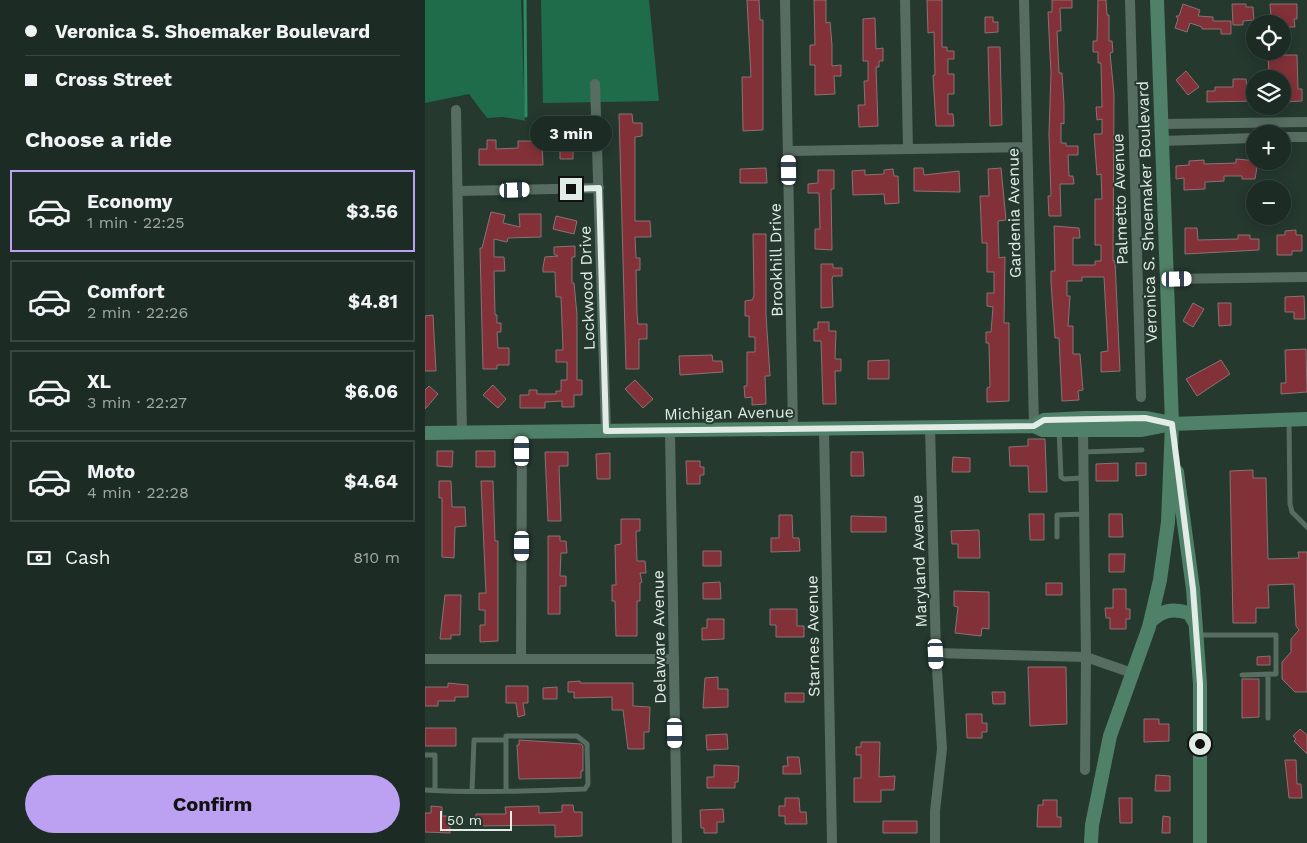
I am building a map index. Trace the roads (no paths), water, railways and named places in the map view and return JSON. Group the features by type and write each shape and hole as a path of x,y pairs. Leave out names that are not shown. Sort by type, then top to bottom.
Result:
{"street":[{"name":"Brookhill Drive","path":"785,0 793,429"},
{"path":"905,0 909,149"},
{"name":"Gardenia Avenue","path":"1024,0 1034,426"},
{"name":"Palmetto Avenue","path":"1130,0 1141,397"},
{"name":"Veronica S. Shoemaker Boulevard","path":"1091,843 1093,815 1110,736 1150,622 1160,580 1168,522 1172,424 1157,0"},
{"name":"Lockwood Drive","path":"595,84 606,431"},
{"path":"456,110 462,433"},
{"path":"1161,124 1307,122"},
{"path":"1291,137 1307,136"},
{"path":"1161,141 1246,138"},
{"path":"789,151 1027,147"},
{"path":"459,191 599,188"},
{"path":"1168,279 1307,277"},
{"name":"Michigan Avenue","path":"1034,426 1044,420 1119,418 1145,418 1172,424"},
{"name":"Michigan Avenue","path":"425,434 1034,426 1043,430 1142,430 1172,424 1307,419"},
{"name":"Veronica S. Shoemaker Boulevard","path":"1172,424 1196,629 1200,684 1200,843"},
{"name":"Maryland Avenue","path":"930,427 936,654 942,748 935,810 935,843"},
{"name":"Starnes Avenue","path":"824,429 832,843"},
{"path":"1083,430 1086,656 1085,770"},
{"name":"Delaware Avenue","path":"671,431 677,843"},
{"path":"521,659 522,432"},
{"path":"1150,622 1159,614 1171,610 1189,614 1196,629"},
{"path":"936,654 1086,656 1132,673"},
{"path":"425,659 674,659"}],"lane":[{"path":"1289,420 1290,504 1292,512 1307,527"},
{"path":"1059,430 1061,476 1065,479 1083,478"},
{"path":"1083,452 1142,450"},
{"path":"1057,537 1057,515 1084,514"},
{"path":"1196,629 1276,635 1276,674 1242,675"},
{"path":"1268,674 1268,718"},
{"path":"425,790 506,791 585,789 588,784 587,744 577,736 506,736 506,791"},
{"path":"472,791 473,740 506,740"},
{"path":"425,755 435,755 435,790"}],"waterway":[{"path":"525,0 526,116"}]}
